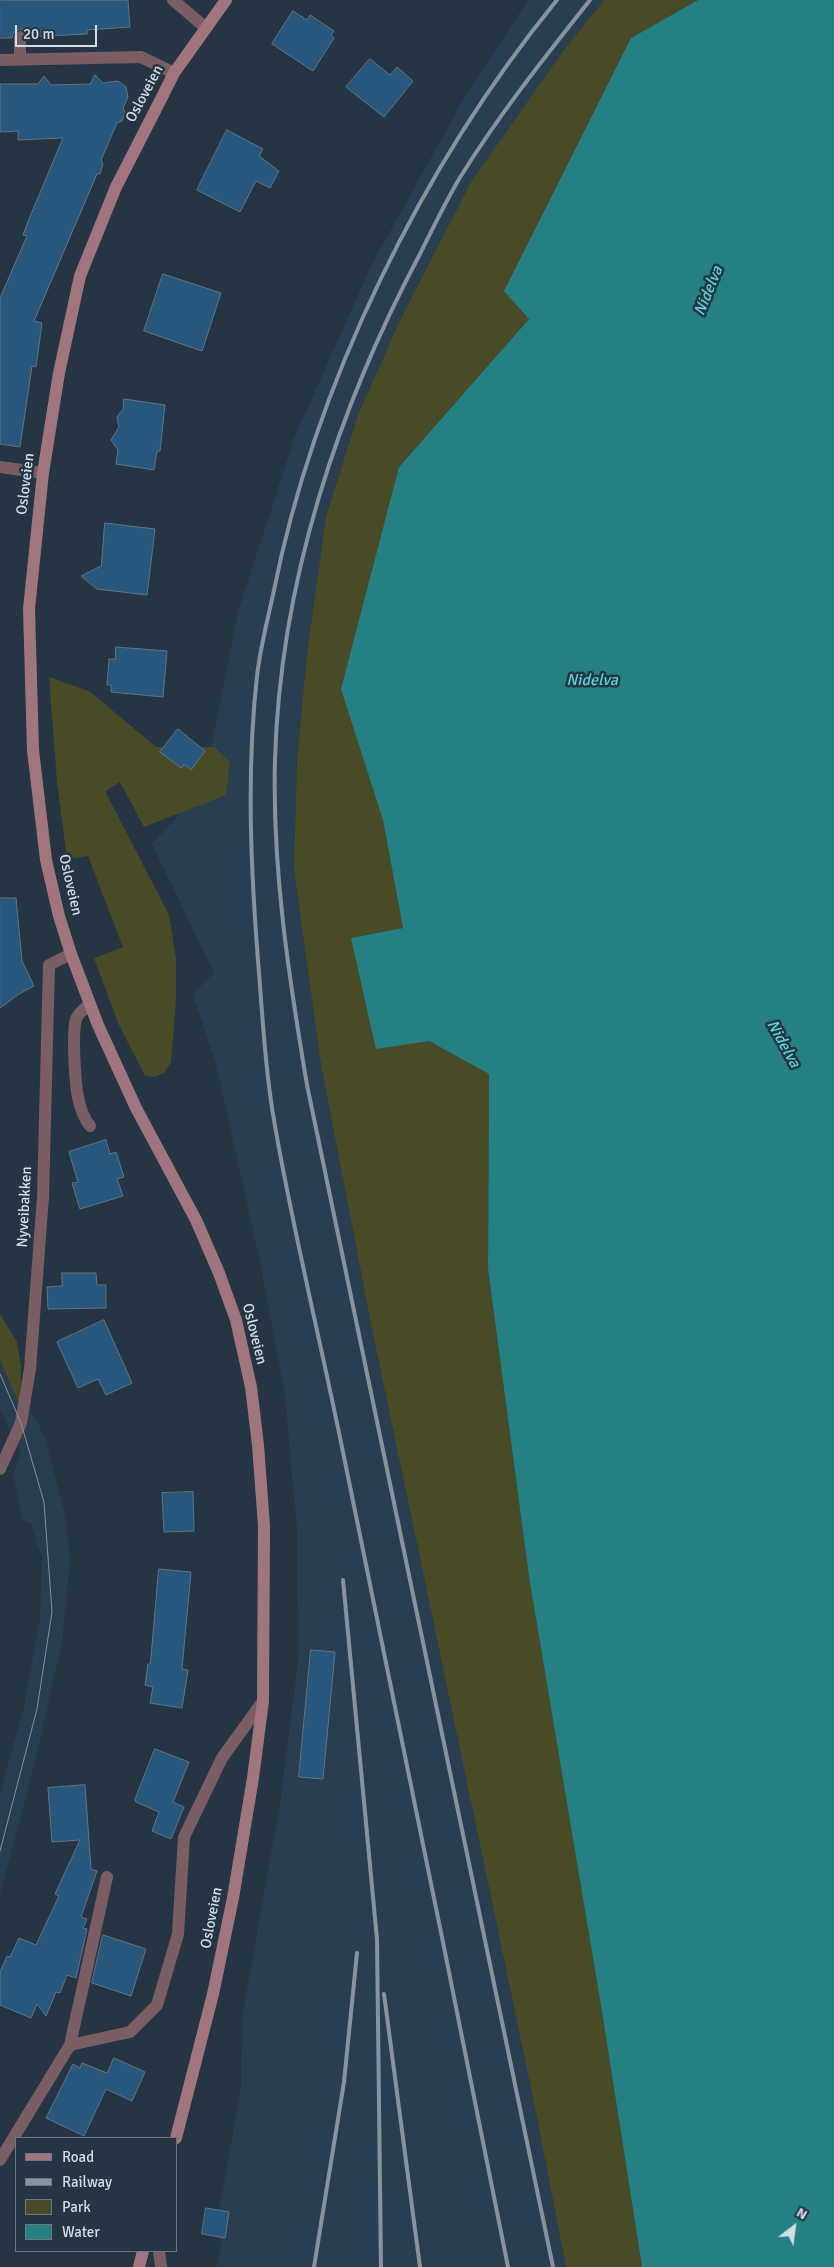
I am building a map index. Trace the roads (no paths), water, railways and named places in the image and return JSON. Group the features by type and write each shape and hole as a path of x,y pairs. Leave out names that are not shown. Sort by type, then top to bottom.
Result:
{"street":[{"path":"173,0 206,28"},
{"name":"Osloveien","path":"176,2137 213,1994 233,1898 253,1778 263,1701 264,1526 250,1387 236,1320 219,1272 196,1220 136,1108 89,1005 59,916 46,860 33,750 29,609 43,473 59,373 80,276 116,187 174,73 226,0"},
{"path":"20,37 20,59"},
{"path":"0,60 141,57 174,73"},
{"path":"0,467 43,473"},
{"name":"Nyveibakken","path":"0,1469 21,1423 30,1370 43,1197 49,965 71,954"},
{"path":"89,1005 82,1010 76,1020 75,1039 78,1097 84,1119 90,1126"},
{"name":"Osloveien","path":"70,2045 130,2032 158,2005 178,1934 184,1837 222,1758 263,1701"},
{"path":"0,2160 70,2045 107,1877"},
{"path":"139,2267 143,2252"},
{"path":"159,2252 161,2267"}],"water":[{"name":"Nidelva","path":"698,0 834,0 834,2267 642,2267 602,2012 529,1577 488,1269 489,1074 429,1041 376,1049 351,938 403,928 383,820 341,689 399,467 529,319 504,291 631,38"}],"tram line":[{"path":"0,1374 21,1423 44,1502 52,1612 37,1709 0,1851"}],"railway":[{"path":"508,2267 335,1411 275,1126 265,1050 256,936 252,862 251,787 257,676 266,625 291,516 316,437 345,358 380,281 419,206 461,133 508,64 557,0"},
{"path":"553,2267 307,1085 288,964 279,883 276,842 275,760 279,693 288,627 302,562 319,498 340,434 364,372 391,311 459,179 505,110 590,0"},
{"path":"343,1580 377,1939 381,2267"},
{"path":"314,2267 344,2082 357,1953"},
{"path":"384,1994 420,2267"}]}
